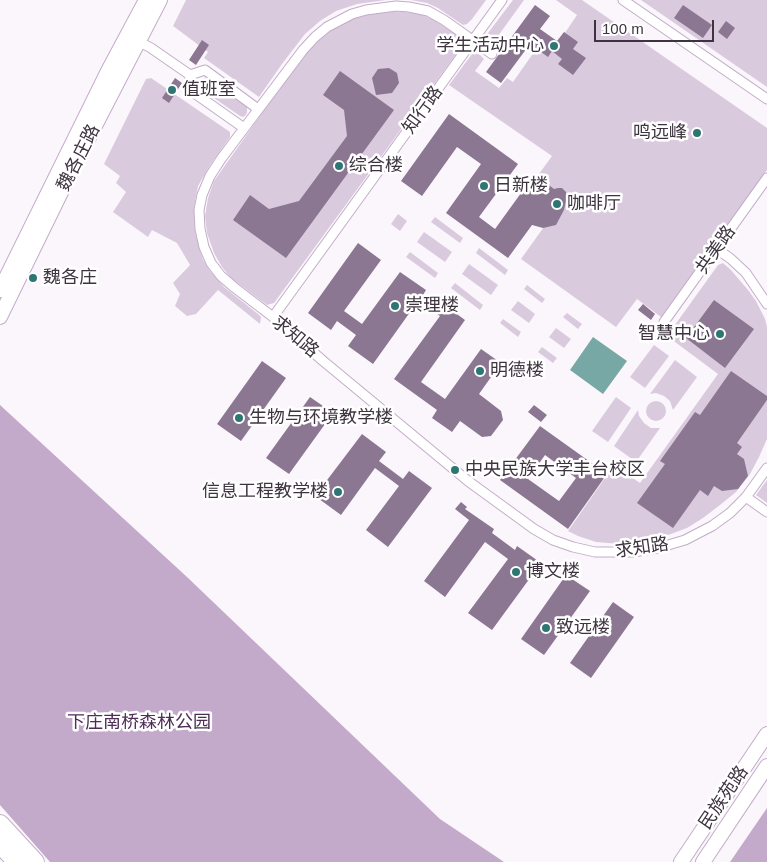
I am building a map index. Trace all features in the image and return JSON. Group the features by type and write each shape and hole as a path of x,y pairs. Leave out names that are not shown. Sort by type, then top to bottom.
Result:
{"highway":[{"path":"0,824 35,862"},
{"path":"0,844 16,862"}],"main road":[{"name":"魏各庄路","path":"0,317 73,169 133,39 146,0"},
{"name":"魏各庄路","path":"0,290 108,71 160,0"},
{"name":"民族苑路","path":"681,862 767,734"},
{"name":"民族苑路","path":"704,862 767,766"}],"street":[{"name":"知行路","path":"273,317 502,0"},
{"path":"623,0 767,99"},
{"name":"求知路","path":"492,54 428,11 396,6 366,10 352,14 327,27 303,50 210,176 202,195 199,210 200,229 204,247 211,263 221,276 235,288 273,317 468,481 534,529 553,540 595,552 633,552 658,548 685,540 712,526 730,513 746,497 767,470"},
{"path":"133,39 151,48 190,75"},
{"path":"190,75 205,70 258,109"},
{"path":"190,75 190,90 244,128"},
{"name":"共美路","path":"664,322 767,178"},
{"path":"717,248 746,273 767,304"},
{"path":"746,497 767,512"}],"shaded area":[{"path":"186,0 386,0 357,4 336,11 320,21 305,34 259,97 204,58 208,52 173,26"},
{"path":"411,0 486,0 472,19 463,25 438,8 427,3"},
{"path":"513,0 524,0 493,43 487,39 488,33"},
{"path":"556,0 582,0 767,128 767,170 661,317 637,299 616,327 521,259 556,210 528,189 552,156 449,85 472,54 478,53 484,59 475,71 499,88 507,78 513,82 541,42 556,46 577,15"},
{"path":"641,0 767,0 767,87"},
{"path":"386,11 421,14 436,21 459,37 462,46 274,303 267,305 231,278 214,253 207,233 205,216 208,198 214,181 315,38 339,22 365,13"},
{"path":"151,78 230,132 230,137 198,186 194,207 195,232 203,260 210,271 224,287 261,317 260,324 218,290 196,314 187,316 175,306 180,294 173,283 190,265 177,243 152,230 148,237 113,212 126,192 116,183 120,176 104,164 146,79"},
{"path":"205,78 247,107 246,115 240,116 201,89 199,83"},
{"path":"398,214 407,221 400,231 391,224"},
{"path":"435,217 463,238 460,243 431,222"},
{"path":"424,232 452,252 445,262 417,242"},
{"path":"479,248 508,270 505,275 476,253"},
{"path":"410,252 438,273 435,278 406,257"},
{"path":"723,263 756,301 767,327 767,439 750,474 736,492 703,518 687,528 647,542 620,544 596,542 568,531 614,465 640,483 718,374 667,336 718,265"},
{"path":"469,264 498,285 491,295 462,274"},
{"path":"455,283 483,305 480,310 451,288"},
{"path":"527,285 545,299 542,303 524,289"},
{"path":"518,301 535,314 529,323 511,310"},
{"path":"567,313 582,324 578,329 563,317"},
{"path":"503,319 521,332 518,337 500,323"},
{"path":"556,328 571,339 564,348 549,337"},
{"path":"593,337 627,361 603,394 570,370"},
{"path":"654,345 669,356 645,388 630,377"},
{"path":"542,347 557,358 553,363 538,352"},
{"path":"675,360 697,377 673,410 670,401 664,396 656,393 650,394"},
{"path":"616,397 631,408 608,442 592,431"},
{"path":"652,401 660,401 666,407 666,415 660,421 652,421 646,415 646,407"},
{"path":"638,410 639,416 644,423 651,428 660,428 636,462 614,446"},
{"path":"767,480 767,503 756,495"}],"green space":[{"name":"下庄南桥森林公园","path":"0,405 187,577 440,819 504,862 50,862 0,805"},
{"path":"767,808 767,862 730,862"}],"building":[{"name":"学生活动中心","path":"535,5 550,16 540,29 557,41 564,32 578,42 573,49 586,58 573,75 558,64 562,59 552,51 548,57 530,44 501,83 486,72"},
{"path":"683,5 712,25 703,38 674,18"},
{"path":"726,21 735,28 727,39 718,32"},
{"name":"值班室","path":"202,40 209,45 196,65 189,60"},
{"path":"389,68 397,73 399,83 392,93 376,95 372,78 378,69"},
{"name":"综合楼","path":"340,71 394,110 286,258 233,220 250,195 269,209 299,201 347,136 344,110 323,95"},
{"name":"值班室","path":"175,78 182,83 169,103 162,98"},
{"name":"日新楼","path":"449,114 518,164 479,217 495,229 529,182 539,190 545,182 554,189 562,188 566,192 567,197 564,210 556,225 543,228 532,225 508,258 446,213 481,164 457,147 422,196 401,181"},
{"path":"358,243 381,260 344,311 362,324 400,272 426,290 423,295 444,310 446,306 465,320 421,382 445,399 481,349 501,363 479,394 501,411 503,420 491,436 482,437 460,421 452,432 432,418 437,410 394,379 440,316 418,301 373,364 348,346 356,335 337,321 331,330 308,313"},
{"name":"智慧中心","path":"714,300 754,329 725,368 686,338"},
{"path":"643,304 655,314 651,320 638,310"},
{"path":"262,361 286,378 241,441 217,424"},
{"path":"731,371 767,396 767,400 737,443 742,447 737,454 744,459 748,476 738,489 722,491 714,486 708,496 700,490 673,528 637,503 665,464 660,461 695,412 700,415"},
{"path":"310,397 333,413 289,474 266,458"},
{"path":"534,405 547,415 541,422 528,412"},
{"path":"540,426 607,474 568,529 500,480","holes":["545,455 576,478 559,501 528,479"]},
{"name":"信息工程教学楼","path":"362,434 386,452 379,461 403,479 409,471 432,488 388,547 366,530 399,486 375,468 341,515 315,496"},
{"name":"博文楼","path":"461,502 467,507 465,509 494,529 492,533 515,550 517,546 541,563 492,630 468,613 508,559 485,542 445,597 424,581 469,520 455,509"},
{"path":"566,575 590,591 544,655 521,639"},
{"path":"613,602 634,617 591,678 570,663"}],"place":[{"name":"学生活动中心","path":"554,46"},
{"name":"值班室","path":"172,90"},
{"name":"鸣远峰","path":"697,133"},
{"name":"综合楼","path":"339,166"},
{"name":"日新楼","path":"484,186"},
{"name":"咖啡厅","path":"557,204"},
{"name":"魏各庄","path":"33,278"},
{"name":"崇理楼","path":"395,306"},
{"name":"智慧中心","path":"720,334"},
{"name":"明德楼","path":"480,371"},
{"name":"生物与环境教学楼","path":"239,418"},
{"name":"中央民族大学丰台校区","path":"455,470"},
{"name":"信息工程教学楼","path":"338,492"},
{"name":"博文楼","path":"516,572"},
{"name":"致远楼","path":"546,628"}]}
